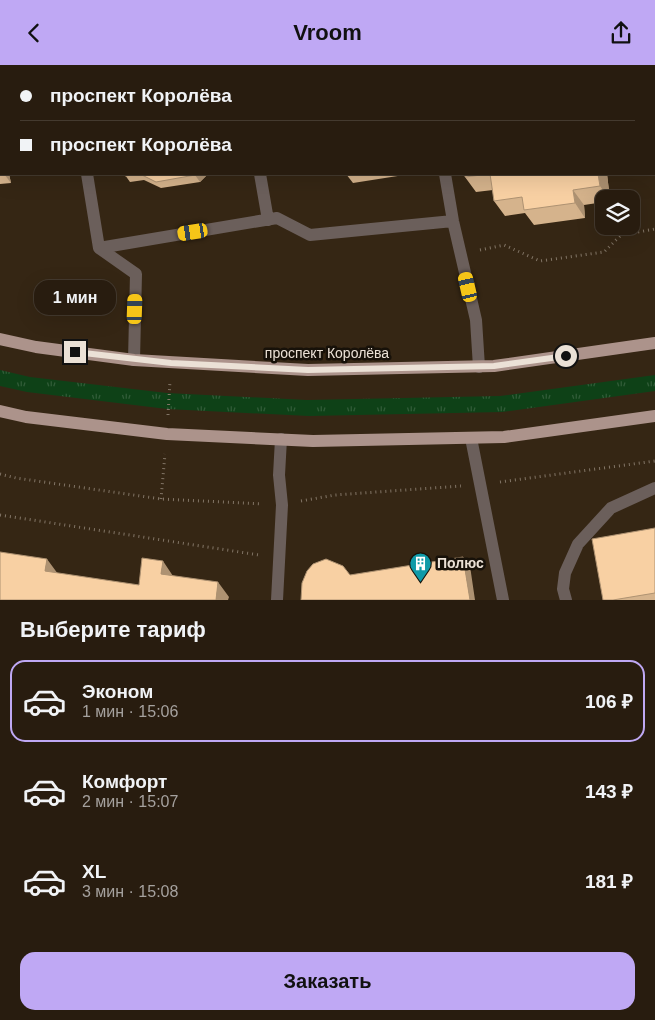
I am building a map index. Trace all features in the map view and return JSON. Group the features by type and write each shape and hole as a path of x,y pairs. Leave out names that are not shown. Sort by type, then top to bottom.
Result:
{"main road":[{"name":"проспект Королёва","path":"0,339 36,347 134,360 308,370 494,366 655,343"},
{"path":"0,411 26,417 168,434 313,441 504,437 655,416"}],"lane":[{"path":"86,175 99,248 136,274 134,360"},
{"path":"260,175 268,220"},
{"path":"445,175 453,221 476,320 478,367"},
{"path":"99,248 277,218 310,235 453,221"},
{"path":"471,438 503,600"},
{"path":"277,600 282,505 279,475 281,439"},
{"path":"566,600 563,589 565,573 578,544 611,509 655,488"}],"path":[{"path":"460,253 504,245 540,261 604,252 621,235 655,229"},
{"path":"0,474 161,499 282,505 335,495 481,484 655,461"},
{"path":"0,515 280,558"}],"green space":[{"path":"0,370 30,377 167,393 307,400 500,396 655,375 655,391 502,412 309,416 167,409 27,392 0,386"}],"building":[{"path":"142,175 195,175 156,182"},
{"path":"465,175 481,175 465,177"},
{"path":"490,175 598,175 600,186 573,190 575,203 524,210 522,197 494,201"},
{"path":"655,528 655,593 603,600 592,539"},
{"path":"0,552 47,559 45,571 139,585 142,558 163,561 161,574 218,582 216,600 0,600"},
{"name":"Полюс","path":"463,557 470,600 301,600 302,583 307,571 313,564 326,559 343,566 350,575"}],"place":[{"name":"Полюс","path":"421,582"}],"route":[{"path":"75,352 171,363 308,370 494,366 566,356"}]}
